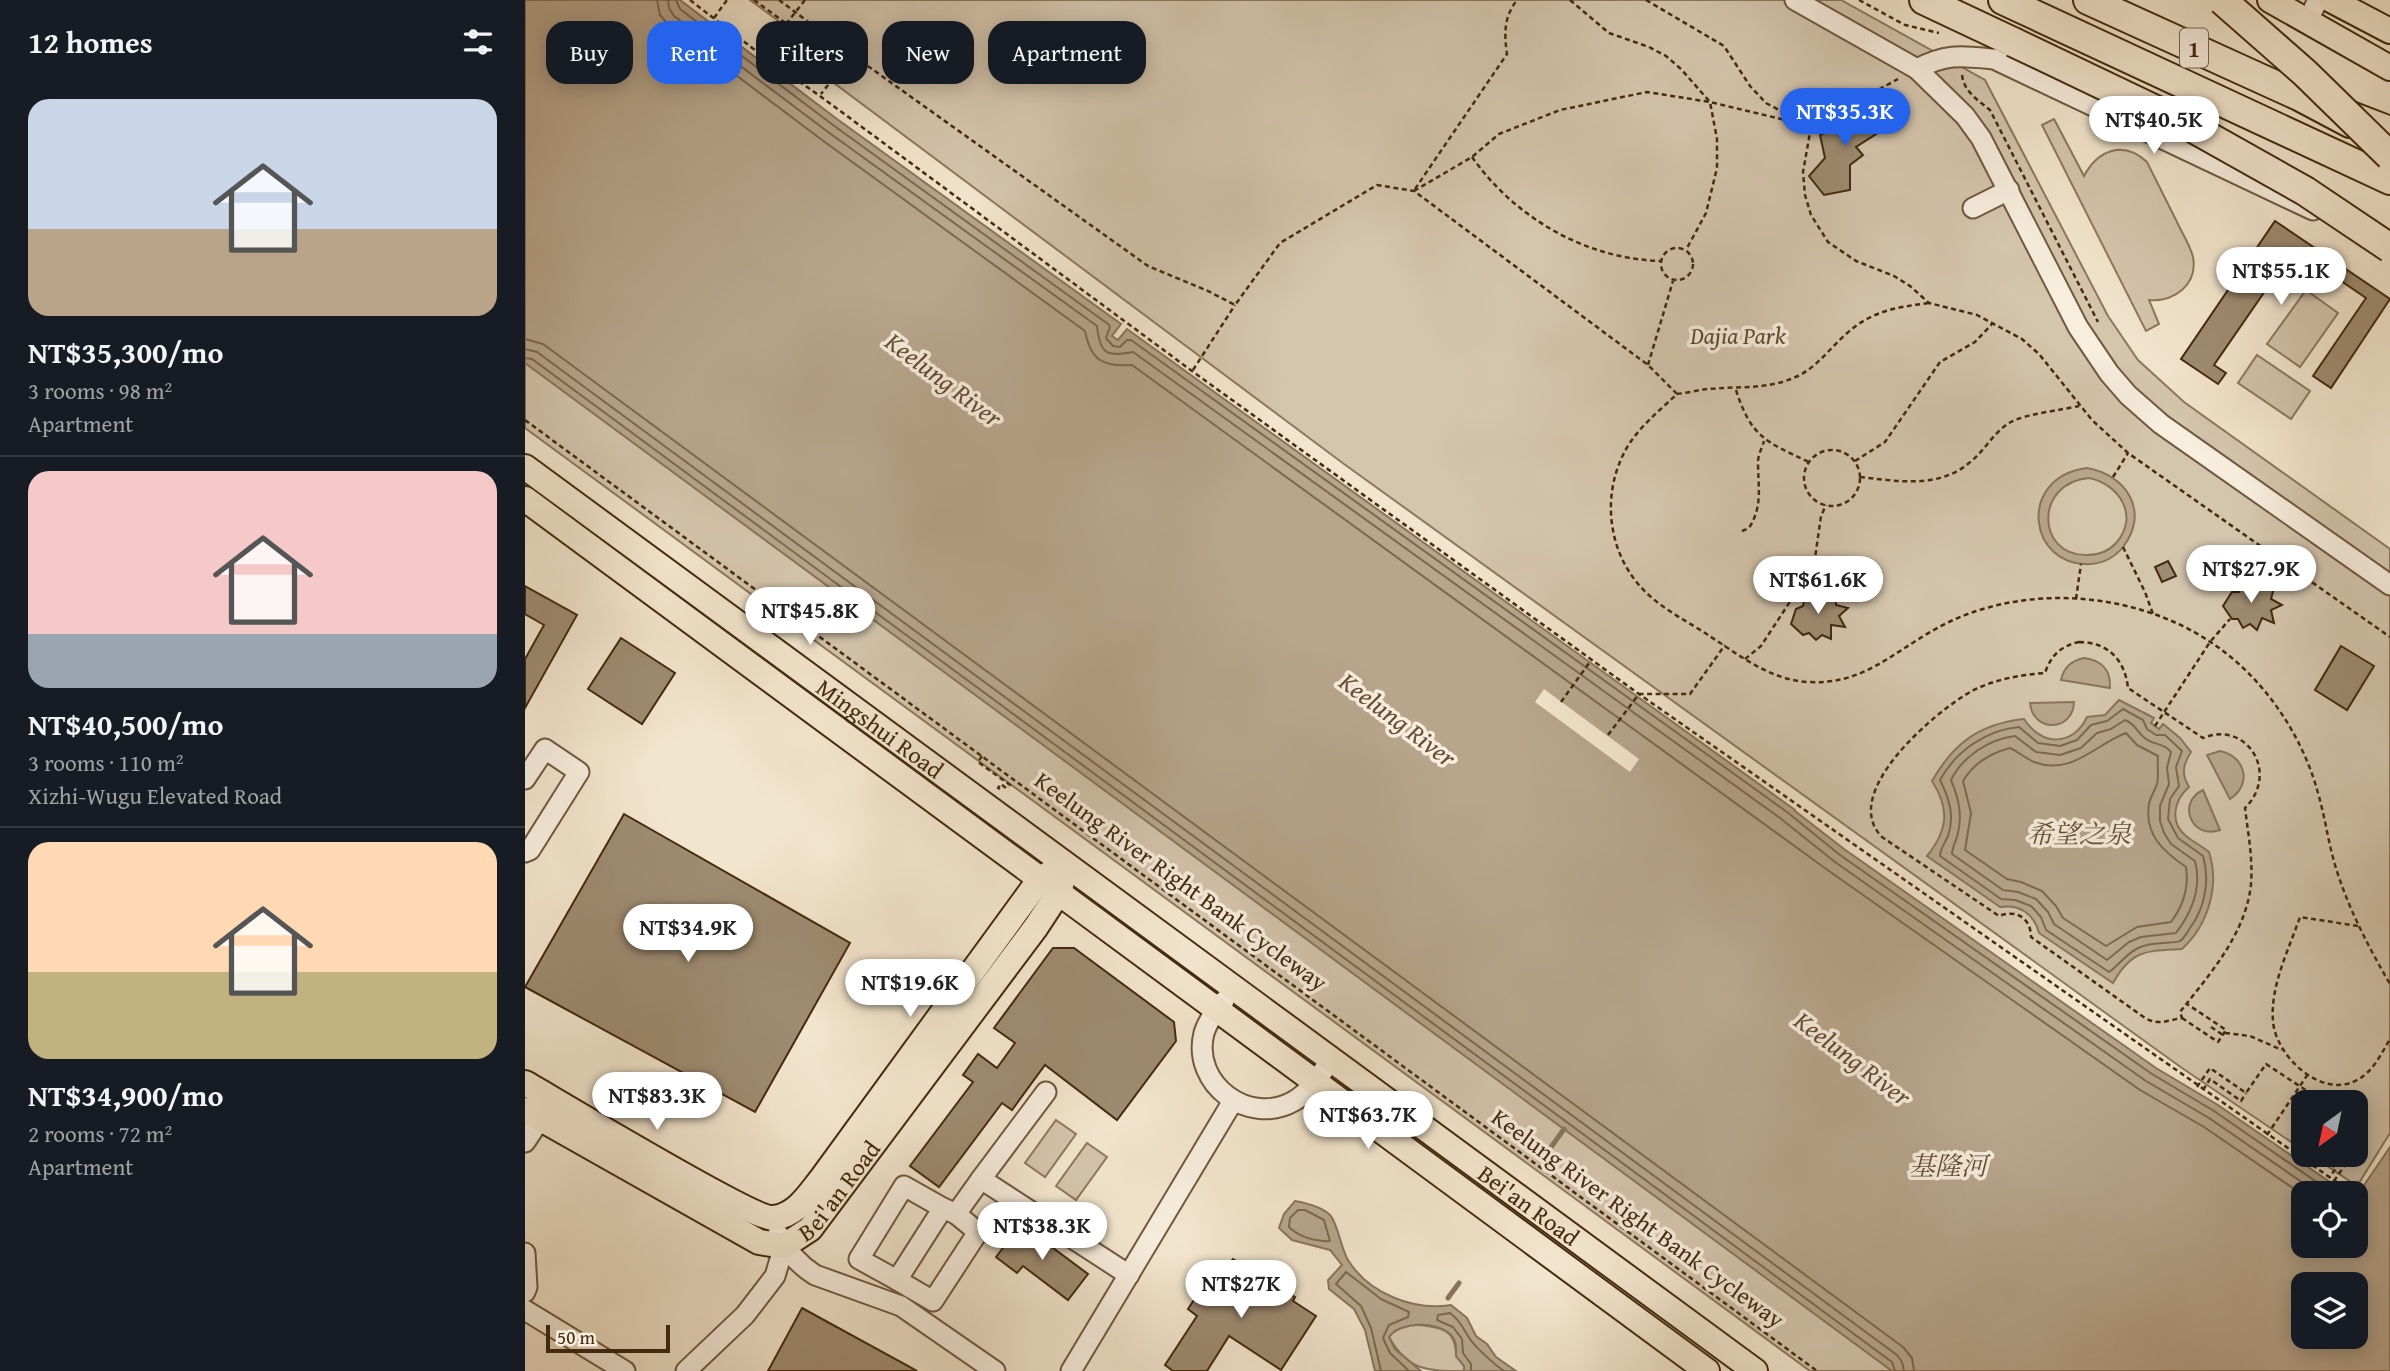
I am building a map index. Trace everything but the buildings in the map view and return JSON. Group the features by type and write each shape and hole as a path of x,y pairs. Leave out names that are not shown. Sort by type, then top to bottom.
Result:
{"highway":[{"path":"1924,0 2193,128 2305,191 2390,247"},
{"name":"1","path":"2003,0 2390,180"},
{"name":"1","path":"2088,0 2299,96 2390,143"},
{"name":"1","path":"2222,0 2305,73 2390,156"},
{"path":"2299,96 2390,131"}],"main road":[{"path":"2270,0 2313,11 2390,68"},
{"path":"2331,0 2390,31"},
{"name":"Mingshui Road","path":"525,467 1067,864"},
{"name":"Mingshui Road","path":"525,499 1049,885"},
{"name":"Bei'an Road","path":"540,1109 771,1218 786,1215 798,1207 822,1178 1067,864 1330,1061 1755,1371"},
{"name":"Bei'an Road","path":"1049,885 1707,1371"},
{"name":"Bei'an Road","path":"525,1083 540,1109 759,1242 785,1246 810,1230 1036,927 1049,885"}],"street":[{"path":"1795,0 1917,69 1965,116 1981,138 2009,190 2078,327 2109,373 2128,395 2161,424 2390,585"},
{"path":"1917,69 1936,58 1962,56 1994,59 2390,247"},
{"path":"1973,208 2009,190"},
{"path":"525,779 545,749 579,772 530,850 525,852"},
{"path":"1232,988 1212,1016 1204,1034 1203,1054 1207,1072 1218,1089 1233,1101 1253,1108 1274,1109 1294,1102 1314,1083 1330,1061"},
{"path":"897,1280 949,1211 981,1179 1046,1092"},
{"path":"1071,1371 1233,1101"},
{"path":"525,1143 540,1109"},
{"path":"981,1179 1129,1275"},
{"path":"904,1186 949,1211 978,1232 933,1301 897,1280 859,1259 904,1186"},
{"path":"771,1218 785,1246 804,1268 815,1275 901,1306 995,1371"},
{"path":"686,1371 745,1315 775,1276 785,1246"},
{"path":"525,1254 525,1292"},
{"path":"525,1310 625,1371"}],"path":[{"path":"690,0 1192,371 1639,694 2329,1178 2334,1181 2344,1167"},
{"path":"714,18 727,0"},
{"path":"754,0 782,21"},
{"path":"779,0 1148,266 1235,305"},
{"path":"788,21 805,0"},
{"path":"1413,191 1507,54 1505,24 1517,0"},
{"path":"1570,0 1609,33 1666,56 1710,102 1717,139 1717,168 1706,214 1686,250"},
{"path":"1646,0 1724,46 1750,86 1766,103 1811,127"},
{"path":"1859,0 1905,25 1943,33"},
{"path":"1962,56 1962,81 1969,93 1990,110 2103,330"},
{"path":"1413,191 1472,157 1499,134 1560,110 1647,92 1710,102 1811,127 1917,69"},
{"path":"820,96 829,84"},
{"path":"1811,127 1803,172 1811,215 1820,232 1845,256 1894,276 1929,303"},
{"path":"1472,157 1483,173 1509,199 1564,236 1609,254 1661,261"},
{"path":"1192,371 1280,243 1377,185 1413,191 1649,365 1677,394"},
{"path":"1671,249 1686,250 1694,261 1693,271 1682,280 1673,280 1662,271 1661,261 1671,249"},
{"path":"1649,365 1673,280"},
{"path":"2390,637 2128,453 2079,406 2039,354 2022,340 1993,322 1929,303 1878,312 1845,334 1816,364 1797,376 1771,385 1677,394 1647,423 1623,453 1613,484 1610,515 1617,549 1630,575 1651,597 1745,659 1787,678 1803,682 1837,682 1879,666 1934,629 1997,604 2037,598 2107,601 2153,615 2210,642 2253,678 2287,721 2299,743 2318,793 2336,867 2358,926 2390,984"},
{"path":"1855,461 1885,442 1940,362 1975,342 1993,322"},
{"path":"1736,389 1751,426 1765,440 1809,462"},
{"path":"1860,477 1907,482 1932,481 1947,477 1970,463 1992,436 2013,421 2079,406"},
{"name":"Keelung River Right Bank Cycleway","path":"525,420 1817,1371"},
{"path":"1742,531 1749,528 1757,512 1760,484 1757,459 1765,440"},
{"path":"1832,450 1848,455 1855,461 1860,477 1856,494 1843,504 1826,505 1818,502 1806,488 1805,470 1809,462 1815,456 1832,450"},
{"path":"2113,477 2128,453"},
{"path":"1745,659 1761,646 1814,565 1821,516 1826,505"},
{"path":"2123,547 2153,615"},
{"path":"2076,599 2081,564"},
{"path":"2155,726 2210,642 2230,619"},
{"path":"2182,1018 2159,1023 2145,1018 2031,937 2029,924 2020,915 2010,912 1999,916 1876,831 1872,817 1873,795 1898,754 1923,727 1948,706 1974,690 2016,676 2045,673 2053,656 2070,644 2090,642 2114,653 2122,663 2128,688 2203,738 2214,733 2226,733 2245,744 2256,759 2261,779 2255,797 2245,808 2251,857 2248,899 2241,920 2216,967 2180,1012 2182,1018 2218,1042 2227,1030 2187,1004"},
{"path":"1639,694 1690,694 1725,645"},
{"path":"1561,702 1592,659"},
{"path":"1608,735 1639,694"},
{"path":"982,756 978,762 1010,785 1007,789 1000,784 998,788 1006,793"},
{"path":"2358,926 2300,917 2273,1004 2273,1023 2282,1050 2295,1065 2325,1083 2348,1084 2369,1071 2390,1039"},
{"path":"2211,1027 2224,1034 2250,1036 2282,1050"},
{"path":"2203,1090 2210,1079 2241,1101 2266,1064 2306,1090"},
{"path":"2197,1087 2210,1068 2246,1093"},
{"path":"2267,1135 2308,1074"},
{"path":"2329,1178 2334,1167"}],"green space":[{"name":"Dajia Park","path":"750,0 1841,0 1985,80 2108,316 2138,360 2184,402 2390,549 2390,1133 2360,1181 2350,1181 2329,1167 2368,1167 2368,1090 2291,1090 2291,1142 2182,1068 1344,464 835,84 868,84 868,21 778,21"},
{"path":"2054,119 2084,176 2096,160 2112,151 2129,151 2147,162 2190,248 2194,267 2192,276 2175,295 2149,300 2159,324 2146,331 2042,125"},
{"path":"2306,290 2338,313 2300,367 2267,344"},
{"path":"525,347 1917,1371 1810,1371 525,428"},
{"path":"2257,355 2310,391 2291,419 2238,383"},
{"path":"1056,1120 1076,1134 1045,1177 1025,1163"},
{"path":"1087,1143 1107,1157 1076,1200 1056,1186"},
{"path":"1410,1324 1436,1327 1448,1333 1464,1371 1420,1367 1404,1357 1389,1337 1394,1330"}],"water":[{"name":"基隆河","path":"525,0 680,0 708,21 647,21 647,84 742,84 742,47 756,58 756,84 791,84 1121,324 1112,336 1118,340 1127,329 1795,810 1844,849 2156,1068 2218,1105 2291,1155 2291,1167 2308,1167 2329,1181 2291,1181 2291,1258 2368,1258 2367,1181 2390,1147 2390,1371 1892,1371 525,363"},
{"path":"2087,468 2101,472 2113,478 2130,497 2134,508 2131,534 2123,547 2109,559 2091,564 2070,561 2054,552 2043,538 2039,521 2040,503 2049,487 2064,475","holes":["2089,478 2100,481 2117,494 2123,503 2126,512 2123,533 2113,546 2103,552 2087,555 2070,552 2058,544 2051,532 2048,519 2051,505 2058,492 2071,483"]},
{"path":"2084,658 2104,667 2109,676 2110,688 2061,680 2069,665"},
{"name":"希望之泉","path":"2119,700 2154,718 2151,723 2159,729 2163,724 2180,738 2191,752 2184,769 2189,787 2180,798 2175,811 2177,824 2186,836 2209,852 2213,878 2205,917 2182,949 2141,954 2127,964 2113,983 2039,933 2034,920 2025,912 2014,907 2000,907 1927,856 1939,837 1944,819 1942,801 1932,781 1959,746 1994,725 2024,719 2039,734 2048,738 2065,738 2074,734 2087,717 2105,715"},
{"path":"2074,702 2067,719 2053,725 2038,720 2030,703"},
{"path":"2220,751 2235,758 2243,771 2242,786 2230,799 2207,755"},
{"path":"2203,790 2220,830 2202,830 2191,819 2190,803"},
{"path":"1295,1201 1309,1204 1330,1215 1348,1260 1368,1282 1393,1298 1422,1305 1451,1305 1467,1318 1476,1336 1487,1344 1496,1357 1516,1371 1464,1371 1464,1366 1456,1356 1455,1342 1451,1335 1437,1327 1419,1325 1401,1328 1389,1337 1395,1349 1421,1371 1375,1371 1365,1330 1354,1309 1329,1289 1328,1280 1342,1265 1330,1250 1292,1240 1279,1228 1284,1214"}],"pier":[{"path":"1544,689 1639,759 1630,772 1535,702"}],"waterway":[{"path":"1549,1150 1564,1129"},
{"path":"1448,1298 1459,1283"}],"water label":[{"name":"Keelung River","path":"944,379"},
{"name":"Keelung River","path":"1398,719"},
{"name":"Keelung River","path":"1853,1058"}]}
